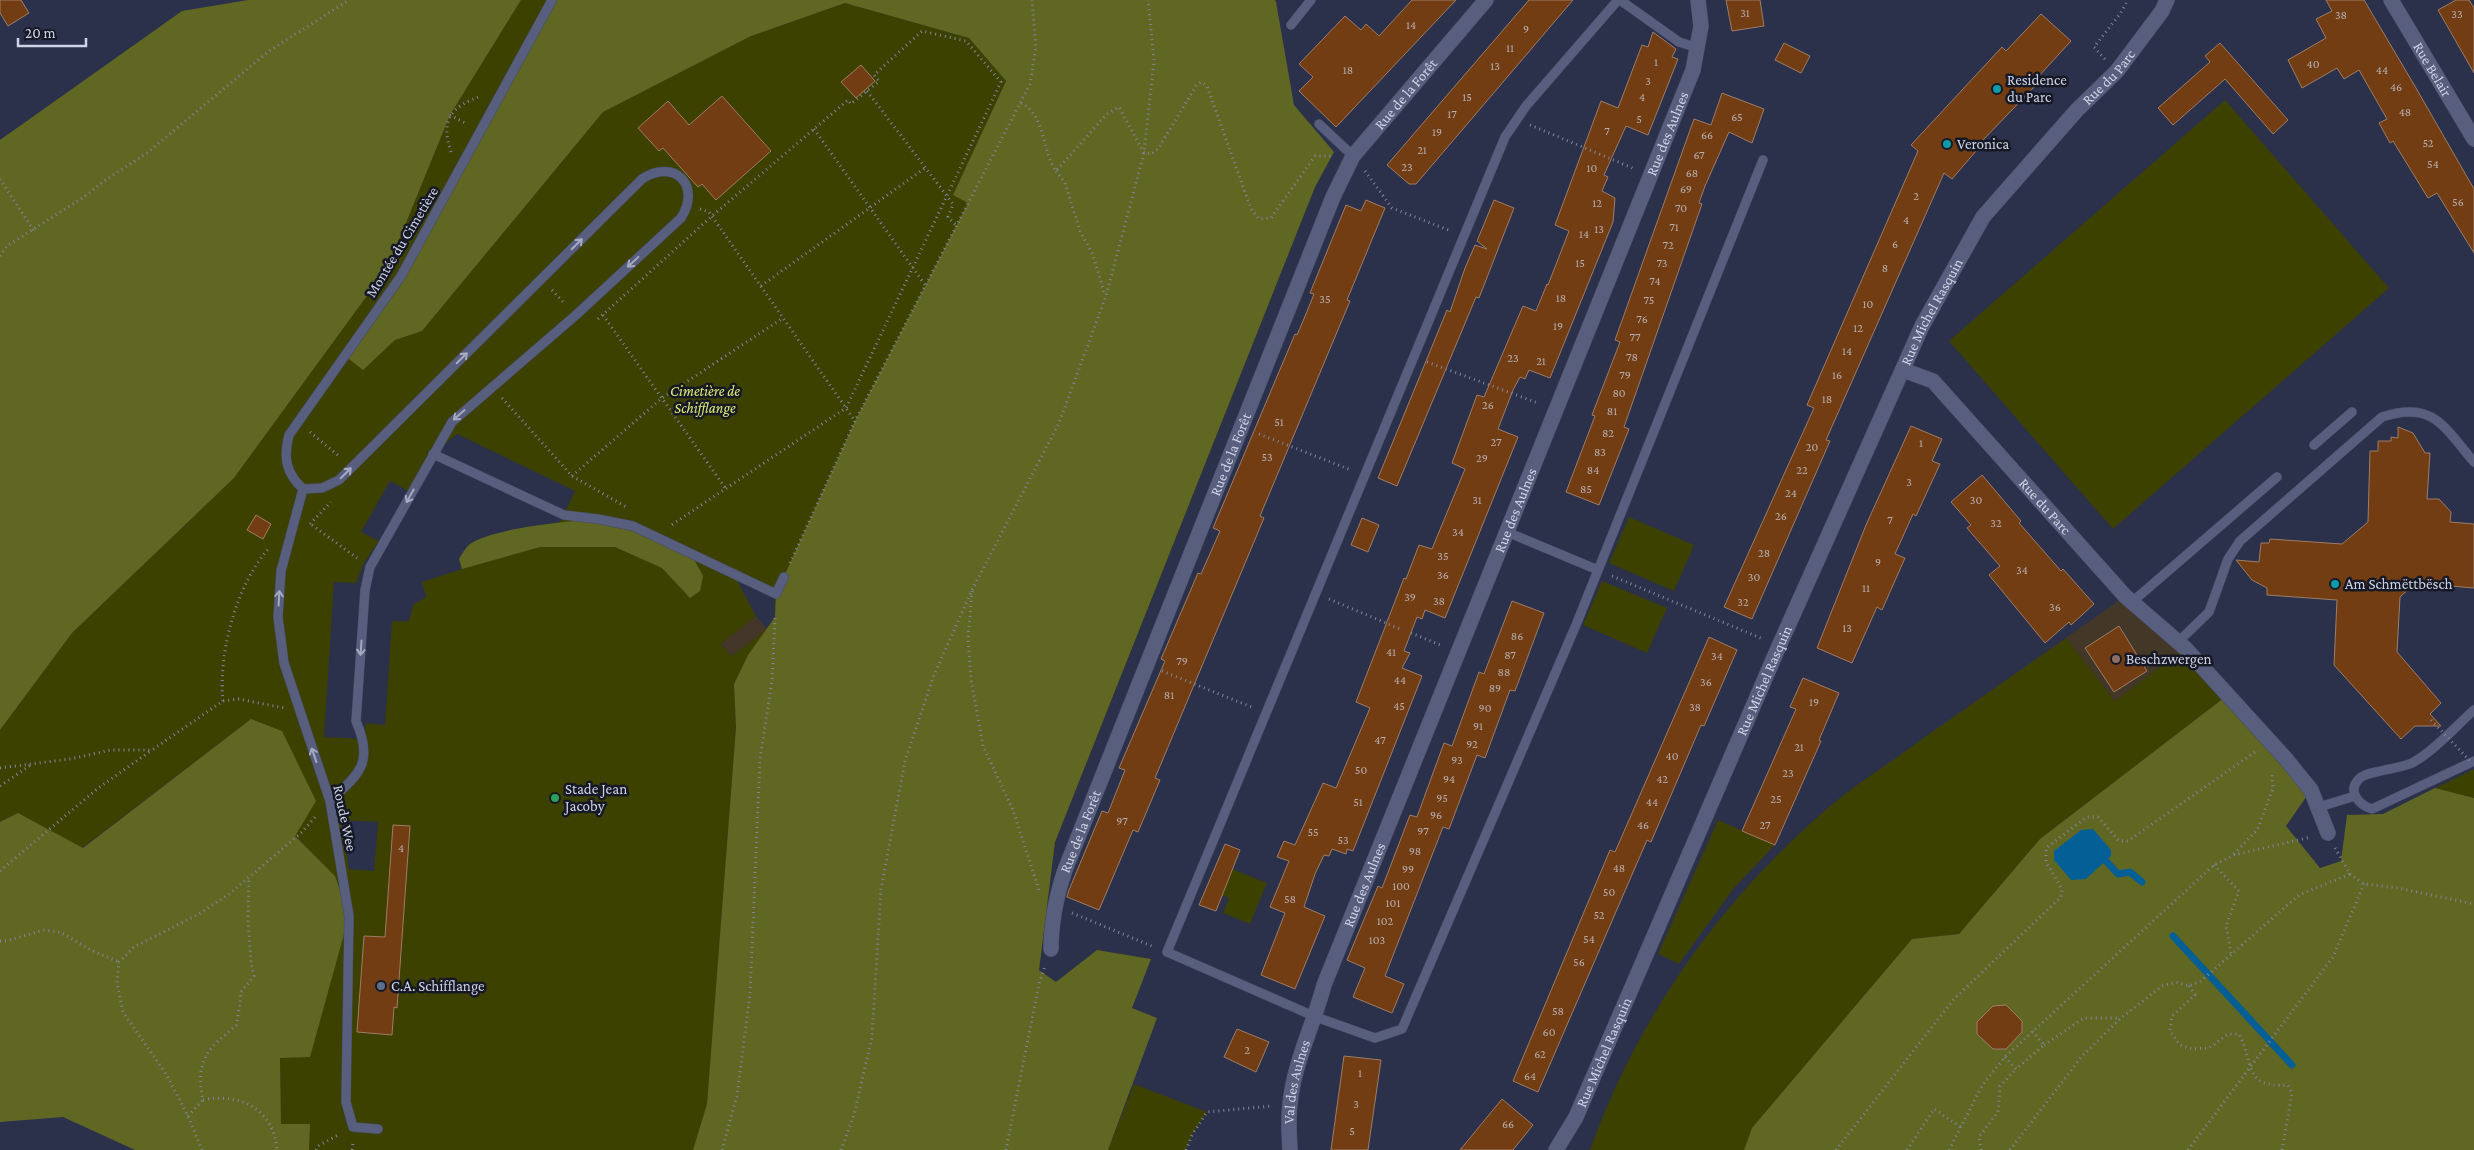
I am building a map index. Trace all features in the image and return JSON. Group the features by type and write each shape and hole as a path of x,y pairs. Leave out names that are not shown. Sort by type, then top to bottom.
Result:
{"street":[{"name":"Rue de la Forêt","path":"1051,949 1051,924 1054,903 1065,870 1239,427 1333,197 1354,156 1486,0"},
{"name":"Rue des Aulnes","path":"1316,1017 1324,985 1693,70 1700,26 1698,0"},
{"name":"Rue du Parc","path":"1983,217 2077,110 2117,71 2162,11 2167,0"},
{"name":"Rue Belair","path":"2398,2 2474,139"},
{"name":"Rue Michel Rasquin","path":"1556,1150 1576,1117 1779,646 1922,326 1983,217"},
{"name":"Rue du Parc","path":"1903,370 1932,381 2132,602 2181,645 2312,790 2328,833"},
{"name":"Val des Aulnes","path":"1290,1150 1290,1104 1303,1047 1316,1017"}],"lane":[{"name":"Montée du Cimetière","path":"302,490 292,479 286,465 285,450 289,435 401,276 500,99 552,0"},
{"path":"1291,25 1312,0"},
{"path":"1698,48 1679,42 1619,0 1515,119 1505,137 1463,235 1363,474 1314,593 1268,714 1167,952 1316,1017 1375,1038 1402,1029 1598,570 1763,160"},
{"path":"1319,124 1354,156"},
{"path":"302,490 322,488 339,480 642,179 654,171 669,171 682,178 689,191 688,205 681,218 576,315 452,422 433,454 370,567 365,590 356,721 364,739 365,762 351,782 330,801"},
{"path":"2181,645 2209,612 2228,559 2240,541 2382,417 2401,410 2422,411 2440,422 2474,462"},
{"path":"2314,445 2352,412"},
{"path":"433,454 564,515 633,526 776,594 784,577"},
{"path":"2132,602 2277,477"},
{"name":"Roude Wee","path":"302,490 281,570 278,617 284,663 298,711 330,801 349,916 346,1102 353,1127"},
{"path":"1507,532 1598,570"},
{"path":"2472,762 2372,809 2361,805 2355,796 2355,786 2360,778 2368,773 2387,771 2412,762 2474,710"},
{"path":"2319,806 2355,796"},
{"path":"353,1127 378,1129"}],"path":[{"path":"0,256 7,246 34,231 147,153 268,51 349,0"},
{"path":"784,577 855,421 1030,84 1036,47 1032,0"},
{"path":"841,1150 854,1115 872,1037 881,889 906,761 934,676 973,588 1059,423 1106,296 1144,153 1154,60 1148,0"},
{"path":"2117,71 2094,47 2120,14 2128,0"},
{"path":"675,534 666,529 846,408 1001,82 966,41 922,31 874,75 879,81 852,104 848,100 712,216"},
{"path":"1144,153 1151,154 1158,149 1196,86 1202,82 1206,86 1251,209 1259,219 1270,218 1315,156 1354,156 1392,208 1463,235"},
{"path":"866,91 953,204 948,217 956,226"},
{"path":"462,165 451,154 445,136 450,115 463,102 482,96 500,99"},
{"path":"1021,103 1030,107 1035,116 1051,164 1064,183 1080,231 1093,255 1106,296"},
{"path":"1056,171 1107,114 1118,107 1144,153"},
{"path":"1515,119 1651,175"},
{"path":"814,130 925,285"},
{"path":"761,286 925,168"},
{"path":"0,179 34,231"},
{"path":"688,205 709,212 855,421"},
{"path":"542,279 576,315"},
{"path":"603,315 726,489"},
{"path":"572,476 662,398 783,318"},
{"path":"1412,357 1556,410"},
{"path":"492,387 572,476 632,510"},
{"path":"1239,427 1363,474"},
{"path":"312,525 370,567"},
{"path":"1598,570 1779,646"},
{"path":"973,588 968,639 969,655 971,679 983,746 1013,810 1040,894 1064,910 1167,952"},
{"path":"1314,593 1400,629"},
{"path":"722,1150 737,1096 750,994 760,759 772,681 775,617"},
{"path":"1411,633 1458,652"},
{"path":"1145,665 1268,714"},
{"path":"0,871 96,789 223,701 239,699 298,711"},
{"path":"2431,720 2472,762"},
{"path":"2234,855 2257,830 2273,789 2270,742"},
{"path":"1836,1150 1953,1000 2062,897 2062,889 2046,862 2046,848 2087,817 2098,817 2119,841 2128,841 2270,742"},
{"path":"0,768 70,759 111,750 152,750"},
{"path":"0,786 33,764"},
{"path":"202,1150 188,1116 166,1074 123,1012 117,983 119,962 134,947 198,915 249,877 302,832 330,801"},
{"path":"1949,1150 1983,1084 2005,1057 2214,865 2234,855 2328,833 2350,874 2364,884 2398,888 2474,904"},
{"path":"2214,865 2239,891 2226,926 2231,953"},
{"path":"2010,1150 2082,1056 2121,1018 2162,986 2176,982 2189,986 2201,981 2299,895 2350,874"},
{"path":"203,1100 199,1082 202,1064 208,1050 237,1025 237,1016 242,1004 240,993 254,976 250,962 249,877"},
{"path":"2188,1150 2333,957 2364,884"},
{"path":"0,941 7,941 43,930 60,932 91,950 119,962"},
{"path":"1006,1150 1039,984 1051,949"},
{"path":"2189,986 2195,996 2172,1016 2170,1031 2180,1045 2192,1049 2209,1048 2228,1034 2239,1034 2244,1043 2249,1069 2263,1084 2271,1087 2288,1086 2292,1093 2282,1150"},
{"path":"1981,1150 1979,1137 1998,1112 2000,1086 2016,1069 2044,1045 2084,1018 2121,1018"},
{"path":"2032,1031 2044,1045"},
{"path":"2005,1057 2016,1069"},
{"path":"188,1116 203,1100 228,1097 250,1103 272,1126 276,1135 278,1150"},
{"path":"1186,1150 1192,1135 1207,1112 1290,1104"},
{"path":"1907,1150 1934,1109 1962,1128"},
{"path":"316,1150 318,1146 353,1127"}],"shaded area":[{"path":"2125,596 2185,648 2115,701 2066,638"},
{"path":"756,616 767,629 732,656 721,643"}],"green space":[{"path":"248,0 521,0 450,115 388,267 234,478 72,633 0,730 0,140 182,11"},
{"name":"Cimetière de Schifflange","path":"521,0 552,0 363,369 395,340 422,331 603,112 751,36 845,3 969,38 1006,81 953,195 1030,84 1334,152 1315,187 1055,842 1039,970 775,617 775,594 734,575 756,616 721,644 732,656 767,629 748,655 734,684 736,727 707,1105 693,1150 309,1150 310,1124 281,1125 280,1058 335,876 295,836 251,719 82,848 18,813 0,822 0,730 72,633 234,478 388,267 450,115","holes":["457,434 575,491 560,522 489,536 470,544 459,559 462,569 422,582 426,597 413,605 409,621 392,621 385,725 366,723 364,739 324,737 334,582 356,583 364,563 379,541 361,532 390,481 412,493 433,454","341,820 378,822 374,871 349,869"]},
{"path":"552,0 1275,0 1276,2 1294,105 1334,152 1315,187 1055,842 1039,970 1056,982 1097,950 1151,959 1132,1008 1157,1018 1108,1150 693,1150 707,1104 736,727 734,684 748,655 775,617 776,594 855,421 968,203 953,195 1006,81 969,38 845,3 751,36 603,112 422,331 395,340 363,370 345,356 401,276"},
{"path":"2225,100 2389,288 2113,529 1949,341"},
{"path":"1629,517 1694,545 1674,591 1609,563"},
{"path":"598,519 633,526 691,554 703,576 700,591 690,598 662,568 615,547 540,547 462,569 459,559 461,555 470,544 481,538 532,526"},
{"path":"1602,581 1667,608 1647,653 1583,625"},
{"path":"2066,638 2115,701 2185,648 2229,694 2040,839 1959,934 1912,939 1752,1128 1744,1150 1590,1150 1610,1100 1633,1052 1660,1005 1689,960 1757,876 1795,838 1842,796"},
{"path":"2229,694 2311,790 2286,826 2320,868 2341,861 2347,815 2383,814 2435,788 2474,798 2474,1150 1744,1150 1752,1128 1912,939 1959,934 2040,839"},
{"path":"251,719 282,731 316,801 295,836 335,876 349,916 310,1057 280,1058 281,1124 310,1124 309,1150 135,1150 63,1117 0,1122 0,822 18,813 83,848"},
{"path":"2474,769 2474,798 2435,788"},
{"path":"1718,820 1775,845 1734,888 1679,964 1658,954"},
{"path":"1217,863 1267,883 1250,924 1223,913 1229,898 1206,889"},
{"path":"1134,1084 1207,1112 1192,1135 1186,1150 1108,1150"}],"water":[{"path":"2093,829 2111,850 2111,856 2086,879 2071,880 2054,860 2054,851 2081,830"}],"building":[{"path":"0,0 21,0 29,13 8,26 0,13"},
{"path":"1412,0 1456,0 1336,127 1299,91 1313,77 1299,64 1345,16 1361,30 1366,24 1379,36"},
{"path":"1529,0 1573,0 1416,184 1409,184 1387,165"},
{"path":"1726,0 1760,0 1764,26 1732,31"},
{"path":"2326,0 2364,0 2416,88 2474,189 2474,253 2437,193 2428,198 2393,141 2390,143 2379,123 2387,119 2359,70 2344,79 2337,68 2302,88 2288,60 2326,38 2316,19 2332,11"},
{"path":"2456,0 2469,0 2474,8 2474,73 2438,10"},
{"path":"2041,14 2071,41 2037,78 2040,81 1981,142 1982,144 1952,179 1944,173 1826,440 1830,441 1752,619 1724,607 1814,408 1807,405 1918,151 1911,145 2002,47 2006,51"},
{"path":"1653,32 1676,49 1672,57 1678,59 1648,135 1626,126 1604,175 1608,177 1602,191 1615,198 1613,222 1550,378 1529,370 1525,379 1520,377 1513,390 1498,429 1518,437 1445,618 1425,610 1422,619 1417,617 1404,651 1410,653 1402,668 1422,676 1353,851 1347,849 1346,854 1332,849 1329,856 1324,855 1315,874 1304,907 1325,916 1295,989 1261,975 1285,913 1270,907 1289,861 1277,857 1284,841 1295,845 1323,783 1336,788 1370,708 1356,702 1404,578 1406,579 1419,545 1432,549 1465,469 1452,463 1477,395 1484,397 1523,306 1536,311 1548,285 1569,231 1555,225 1601,101 1618,108 1642,45 1648,47"},
{"path":"1784,43 1810,56 1801,73 1775,60"},
{"path":"2220,43 2288,120 2273,134 2225,79 2173,125 2158,108 2210,62 2205,56"},
{"path":"861,65 875,81 856,98 841,82"},
{"path":"1722,93 1764,109 1752,143 1729,132 1705,186 1699,203 1702,204 1624,427 1629,429 1599,505 1566,492 1595,416 1592,415 1620,342 1615,340 1694,119 1711,125"},
{"path":"722,96 771,151 716,200 702,184 698,187 663,148 659,151 638,128 668,101 689,125"},
{"path":"1366,200 1385,208 1347,300 1350,301 1260,516 1264,518 1155,778 1160,780 1138,832 1133,830 1099,910 1067,897 1069,890 1102,811 1108,813 1125,770 1119,768 1165,661 1161,659 1198,573 1201,574 1220,531 1213,528 1295,334 1297,335 1306,314 1314,294 1310,293 1346,205 1361,211"},
{"path":"1494,200 1514,208 1479,298 1476,297 1397,486 1378,478 1447,310 1450,312 1475,245 1487,249 1477,241"},
{"path":"1911,426 1942,439 1932,461 1940,464 1916,516 1913,514 1895,554 1905,558 1882,610 1877,607 1852,663 1817,648 1866,525"},
{"name":"Am Schmëttbësch","path":"2398,427 2413,433 2425,453 2430,453 2427,499 2439,499 2451,512 2450,522 2474,524 2474,588 2415,583 2400,597 2397,652 2441,703 2430,714 2441,726 2415,726 2401,739 2334,665 2337,600 2267,595 2267,588 2252,580 2236,560 2259,562 2261,543 2269,543 2270,539 2342,544 2368,522 2370,451 2378,451 2378,441 2391,441 2391,437 2398,438"},
{"path":"1982,475 2021,521 2019,523 2061,571 2063,569 2094,604 2071,625 2069,622 2045,643 1989,575 2000,566 1967,528 1971,525 1951,502"},
{"path":"256,515 271,524 263,539 247,530"},
{"path":"1362,518 1379,525 1368,552 1351,545"},
{"path":"1512,601 1544,613 1515,691 1510,690 1485,758 1477,755 1449,829 1443,827 1385,976 1404,984 1392,1013 1353,997 1365,968 1347,960 1378,886 1382,888 1410,815 1417,817 1444,743 1452,746 1479,672 1484,674"},
{"name":"Beschzwergen","path":"2119,626 2147,671 2114,692 2085,648"},
{"path":"1709,637 1737,650 1704,726 1701,725 1651,842 1647,840 1538,1092 1513,1081 1610,850 1615,852"},
{"path":"1803,678 1839,693 1819,740 1821,741 1775,845 1742,831 1796,709 1790,707"},
{"path":"393,825 410,826 397,1008 394,1007 392,1035 357,1032 364,936 385,937"},
{"path":"1225,844 1240,850 1216,911 1199,905"},
{"path":"2006,1005 2022,1021 2022,1032 2006,1049 1993,1049 1977,1034 1977,1022 1993,1006"},
{"path":"1237,1029 1269,1042 1256,1072 1224,1057"},
{"path":"1344,1056 1381,1060 1368,1150 1331,1150"},
{"path":"1502,1099 1533,1125 1513,1150 1460,1150"}],"waterway":[{"path":"2106,861 2118,874 2130,872 2142,882"},
{"path":"2173,936 2292,1065"}],"place":[{"name":"Residence du Parc","path":"1997,89"},
{"name":"Veronica","path":"1947,144"},
{"name":"Am Schmëttbësch","path":"2335,584"},
{"name":"Beschzwergen","path":"2116,659"},
{"name":"Stade Jean Jacoby","path":"555,798"},
{"name":"C.A. Schifflange","path":"381,986"}]}
